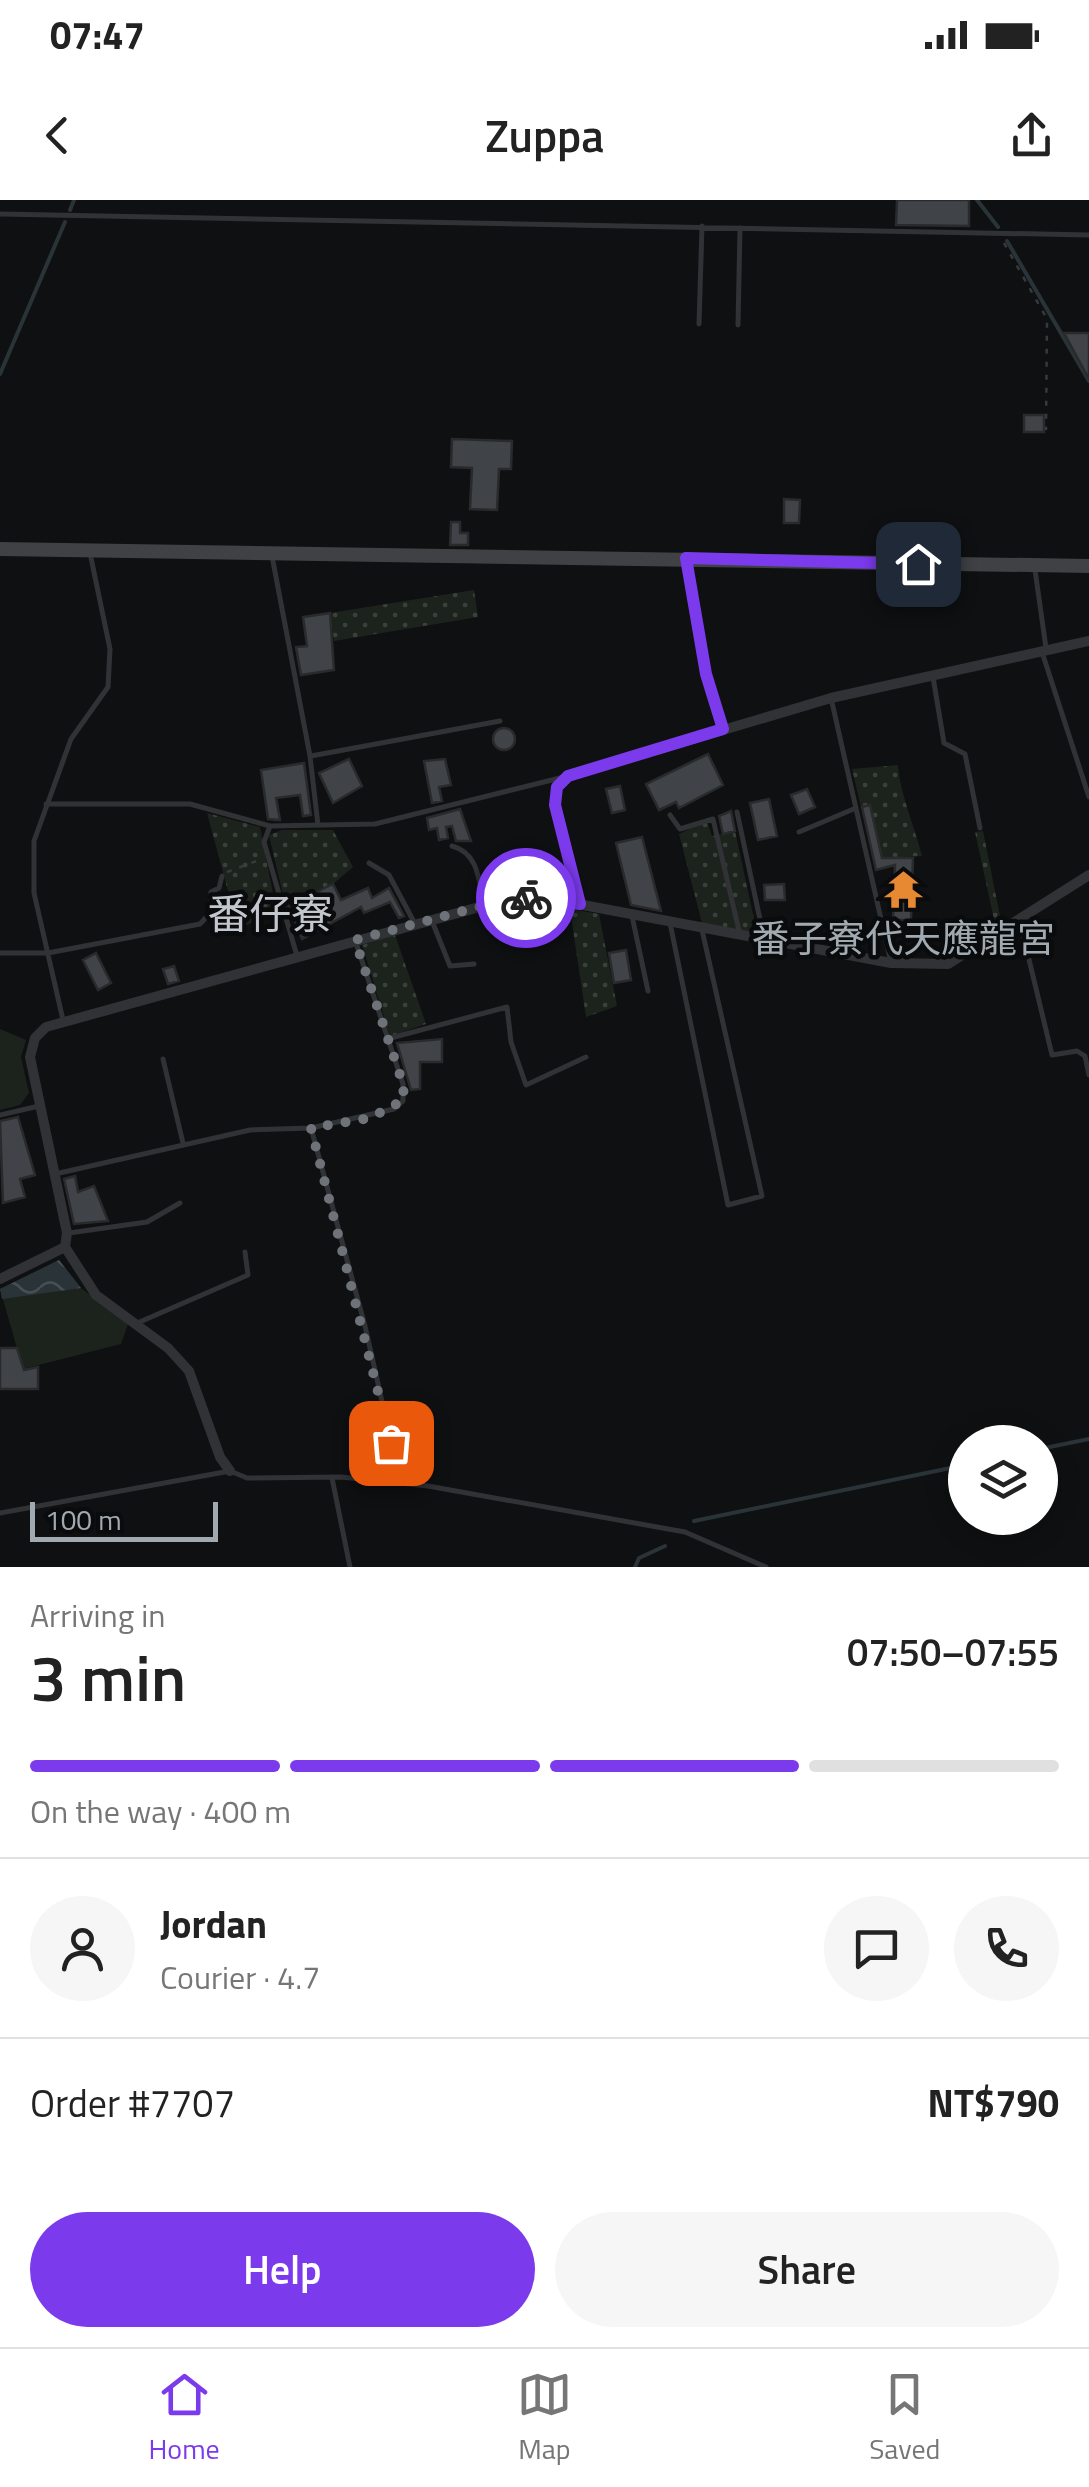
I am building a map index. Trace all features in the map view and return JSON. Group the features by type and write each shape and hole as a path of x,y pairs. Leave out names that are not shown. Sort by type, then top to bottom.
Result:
{"street":[{"path":"0,550 1089,566"},
{"path":"580,904 555,805 557,787 568,776 831,698 1089,642"},
{"path":"230,1471 220,1458 190,1371 168,1348 96,1295 64,1247 67,1233 30,1057 35,1038 63,1020 512,898 580,904 891,963 948,964 1089,875"},
{"path":"0,1279 64,1247"}],"lane":[{"path":"0,214 1089,235"},
{"path":"699,324 702,226"},
{"path":"738,325 740,226"},
{"path":"63,1020 34,893 34,841 71,739 108,687 110,649 89,550"},
{"path":"272,553 310,756 318,825"},
{"path":"686,558 706,674 723,729"},
{"path":"1034,566 1044,651 1089,797"},
{"path":"933,676 944,743 966,754 980,828"},
{"path":"831,698 891,963"},
{"path":"310,756 500,721"},
{"path":"46,804 190,804 270,826 375,824 568,776"},
{"path":"798,832 856,808"},
{"path":"736,812 765,941"},
{"path":"670,815 680,829 713,819 741,937"},
{"path":"270,826 264,842 297,956"},
{"path":"452,846 470,855 475,864 484,905"},
{"path":"369,863 388,875 415,924"},
{"path":"0,954 48,954 200,924 211,912 211,892 220,888 222,876"},
{"path":"632,916 648,992"},
{"path":"1019,919 1052,1055 1077,1051 1085,1056"},
{"path":"432,920 450,966 474,964"},
{"path":"670,924 728,1205 762,1196 702,930"},
{"path":"55,1174 250,1130 311,1128 370,1118 404,1100 355,940"},
{"path":"388,1039 507,1007 511,1042 526,1085 586,1057"},
{"path":"1089,1046 1085,1056 1089,1075"},
{"path":"162,1058 184,1144"},
{"path":"0,1115 39,1106"},
{"path":"311,1128 365,1326 400,1482"},
{"path":"67,1233 147,1222 180,1203"},
{"path":"134,1324 248,1275 245,1252"},
{"path":"0,1513 230,1471 247,1478 400,1482 685,1532 766,1567"},
{"path":"332,1478 350,1567"}],"path":[{"path":"999,233 1046,320 1046,430"},
{"path":"222,876 239,865 268,858"}],"shaded area":[{"path":"474,590 478,617 334,641 330,613"},
{"path":"898,765 922,856 882,858 870,806 861,807 852,769"},
{"path":"207,813 260,827 277,914 246,925 228,891"},
{"path":"707,821 712,836 735,831 757,933 702,923 679,834"},
{"path":"282,830 333,830 353,867 333,884 286,908 269,835"},
{"path":"983,831 1001,921 995,924 975,832"},
{"path":"570,909 599,914 617,1006 586,1017"},
{"path":"395,935 426,1024 390,1036 362,945"},
{"path":"0,1029 26,1040 21,1057 29,1093 20,1105 0,1110"},
{"path":"59,1260 81,1288 128,1324 121,1344 23,1369 0,1289"}],"water":[{"path":"59,1260 81,1288 2,1299 0,1289"}],"building":[{"path":"897,200 969,200 969,226 896,225"},
{"path":"1064,333 1089,333 1089,379"},
{"path":"1024,415 1044,415 1044,432 1024,432"},
{"path":"452,439 512,441 511,469 499,469 497,510 470,509 472,468 451,467"},
{"path":"784,499 800,500 799,523 784,523"},
{"path":"451,522 460,522 460,533 468,533 468,545 450,545"},
{"path":"330,613 334,670 301,675 296,647 307,646 303,617"},
{"path":"500,728 508,728 515,739 508,750 500,750 493,743 493,735"},
{"path":"708,754 723,785 679,808 676,802 659,810 646,784"},
{"path":"349,759 362,786 333,803 319,773"},
{"path":"445,759 451,785 439,787 442,801 432,803 424,761"},
{"path":"304,763 311,815 303,816 300,795 276,798 280,820 268,819 261,770"},
{"path":"620,786 625,810 612,813 606,789"},
{"path":"807,789 815,807 799,814 791,795"},
{"path":"769,799 777,836 758,840 750,803"},
{"name":"番子寮代天應龍宮","path":"870,805 882,858 913,858 911,920 893,920 895,865 876,870 862,807"},
{"path":"460,809 471,841 456,841 452,826 446,827 448,838 439,840 437,828 429,830 427,818"},
{"path":"731,811 735,831 723,834 719,816"},
{"path":"642,837 661,911 631,905 616,843"},
{"path":"333,884 341,900 368,888 372,898 389,888 404,916 399,918 390,902 364,913 361,907 302,939 289,906"},
{"path":"784,884 785,900 765,900 764,885"},
{"path":"626,950 631,980 614,983 609,953"},
{"path":"96,953 111,983 98,990 83,960"},
{"path":"174,966 179,981 168,984 163,969"},
{"path":"442,1039 442,1062 420,1062 420,1089 411,1090 397,1043"},
{"path":"18,1117 35,1175 20,1179 25,1197 3,1203 0,1121"},
{"path":"75,1176 78,1192 94,1186 108,1221 74,1224 64,1179"},
{"path":"0,1348 17,1348 24,1370 38,1367 38,1389 0,1389"}],"waterway":[{"path":"70,210 74,200"},
{"path":"977,200 998,227"},
{"path":"0,374 65,222"},
{"path":"1007,241 1089,381"},
{"path":"1058,1445 1089,1439"},
{"path":"694,1521 948,1469"},
{"path":"635,1567 639,1558 665,1546"}],"way so far":[{"path":"391,1443 365,1326 311,1128 370,1118 394,1109 404,1100 403,1084 355,940 512,898 526,898"}],"place":[{"name":"番子寮代天應龍宮","path":"903,889"}],"district":[{"name":"番仔寮","path":"270,913"}],"route":[{"path":"526,898 580,904 555,805 557,787 568,776 723,729 706,674 686,558 918,564"}]}
